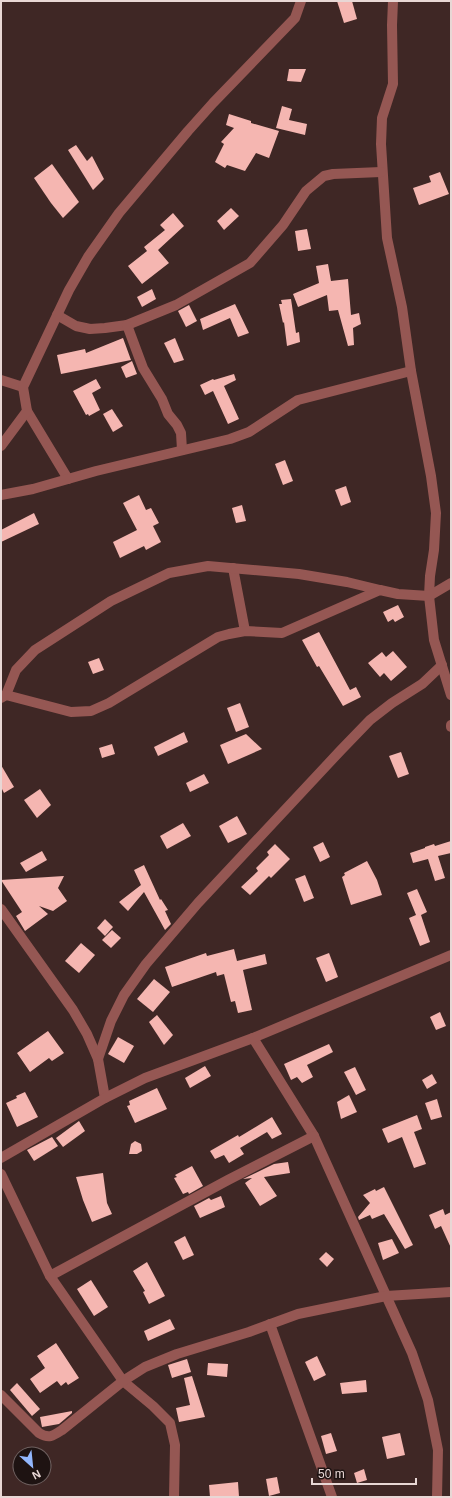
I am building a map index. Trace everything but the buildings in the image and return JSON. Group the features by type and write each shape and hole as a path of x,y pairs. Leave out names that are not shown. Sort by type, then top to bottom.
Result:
{"street":[{"path":"68,479 27,411 23,387 69,290 88,257 119,213 213,103 295,18 301,1"},
{"path":"393,1 393,84 382,118 381,172 387,238 402,307 436,513 429,596 434,640 451,695"},
{"path":"57,315 76,326 90,329 127,325 176,305 250,263 283,225 306,191 324,176 333,174 381,172"},
{"path":"127,325 143,368 162,399 168,414 177,425 181,433 182,450"},
{"path":"1,495 68,479 96,470 230,439 249,432 298,400 412,371"},
{"path":"1,380 23,387"},
{"path":"1,446 27,411"},
{"path":"380,590 282,633 245,631 218,637 109,703 91,711 71,712 3,696 16,670 35,650 111,601 169,572 208,566 299,574 347,582 398,594 429,596 451,583"},
{"path":"233,568 245,631"},
{"path":"98,1059 111,1021 124,995 146,964 198,903 370,720 392,703 422,684 442,665"},
{"path":"1,909 73,1010 87,1034 98,1059 105,1098"},
{"path":"1,1158 105,1098 145,1078 253,1038 451,955"},
{"path":"253,1038 314,1136 412,1353 428,1400 438,1450 437,1497"},
{"path":"50,1276 314,1136"},
{"path":"1,1174 50,1276 123,1381 153,1406 170,1423 175,1445 174,1497"},
{"path":"1,1395 39,1433 45,1437 52,1436 62,1430 123,1381 145,1367 177,1354 298,1314 386,1296 451,1292"},
{"path":"270,1324 332,1497"}]}
